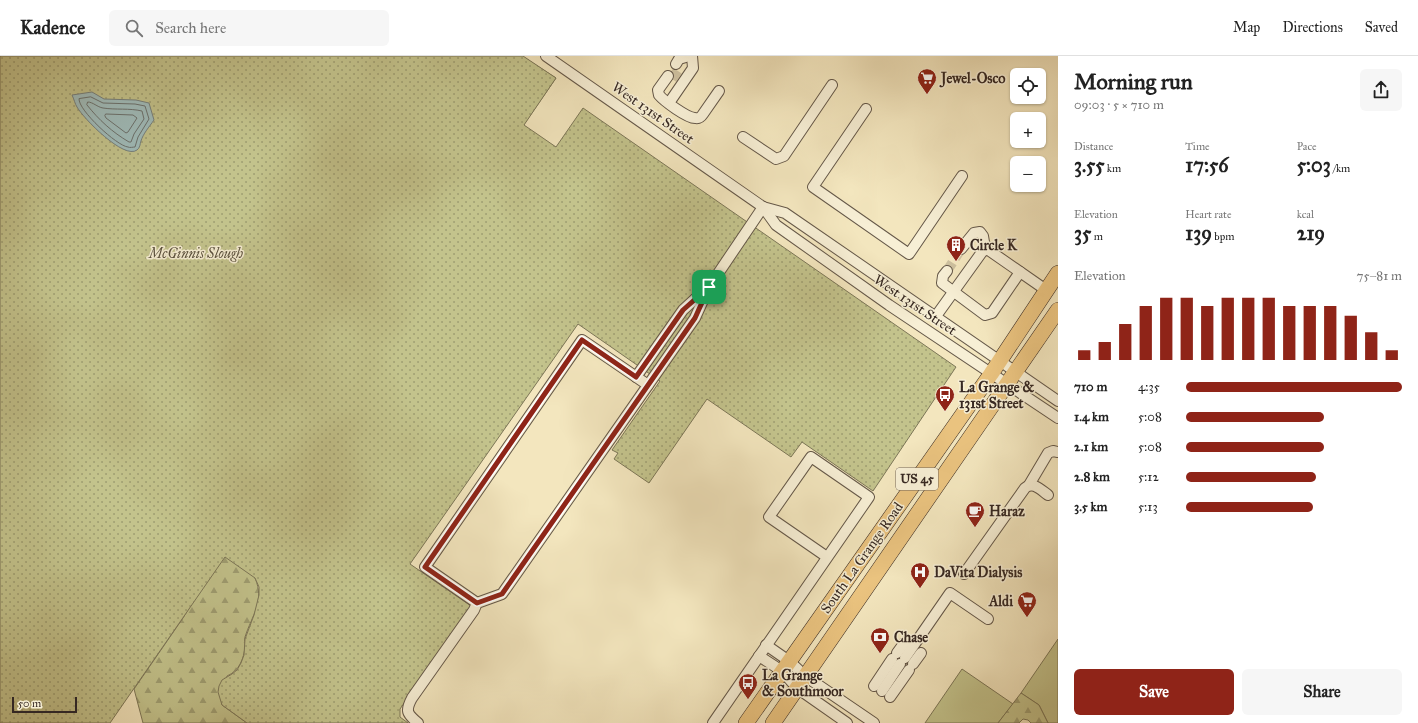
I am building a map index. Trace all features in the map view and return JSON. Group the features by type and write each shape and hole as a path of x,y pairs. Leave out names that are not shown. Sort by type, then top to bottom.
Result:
{"highway":[{"name":"South La Grange Road","path":"746,723 991,374 1058,273"},
{"name":"South La Grange Road","path":"773,723 1058,310"}],"street":[{"path":"665,100 693,68 690,57 680,67"},
{"name":"West 131st Street","path":"552,58 764,207 785,213 1058,401"},
{"path":"665,100 672,79"},
{"path":"743,137 776,159 784,156 832,85"},
{"path":"665,100 687,116 697,119 703,114 719,91"},
{"path":"866,109 813,187 909,254 962,176"},
{"path":"418,723 410,716 408,712 409,704 474,610 477,603 502,594 695,318 709,287 764,207"},
{"name":"West 131st Street","path":"764,207 776,225 889,305 1058,418"},
{"path":"961,250 974,232 980,232 984,236 984,242 988,249 1046,290"},
{"path":"936,316 982,252 988,249"},
{"path":"946,271 943,276 942,283 953,293 985,315 992,313 1020,272"},
{"path":"636,377 683,310 709,287"},
{"path":"477,603 425,567 582,340 648,385"},
{"path":"964,574 1025,488 1029,485 1048,453 1053,451 1058,452"},
{"path":"713,723 869,497 811,456 769,517 827,557"},
{"path":"1029,485 1035,486 1048,495"},
{"path":"903,661 882,691 950,593 988,619"},
{"path":"766,645 801,682 847,723"},
{"path":"759,656 786,666 801,682 874,723"}],"green space":[{"name":"McGinnis Slough","path":"0,56 523,56 556,78 524,125 556,147 583,108 956,367 873,491 802,442 791,457 707,399 649,483 614,459 618,453 612,450 660,381 578,324 410,564 471,606 400,709 400,717 408,723 247,723 222,705 218,692 219,686 222,680 237,670 241,663 244,655 245,639 254,615 259,595 259,587 255,578 225,557 110,723 0,723"},
{"path":"525,58 556,78 366,353 255,578 258,586 258,601 245,637 242,660 238,668 227,676 222,705 247,723 143,723 134,689 183,618"},
{"path":"1058,639 1058,723 1048,723 1039,705 1021,693"},
{"path":"962,669 1013,704 998,723 925,723"},
{"path":"1021,693 1039,705 1048,723 1031,723 1028,720 1023,719 1019,723 998,723"}],"water":[{"path":"92,92 104,99 136,100 149,103 154,120 146,130 137,150 131,151 123,149 114,144 87,120 76,106 72,95"}],"tunnel":[{"path":"672,79 680,67"},
{"path":"947,271 961,249"},
{"path":"905,667 909,661"}],"place":[{"name":"Jewel-Osco","path":"927,95"},
{"name":"Circle K","path":"956,262"},
{"name":"La Grange & 131st Street","path":"945,412"},
{"name":"Haraz","path":"975,528"},
{"name":"DaVita Dialysis","path":"920,589"},
{"name":"Aldi","path":"1027,618"},
{"name":"Chase","path":"880,654"},
{"name":"La Grange & Southmoor","path":"748,700"}],"route":[{"path":"709,287 695,318 502,594 477,603 425,567 582,340 636,377 683,310 709,287"}]}
